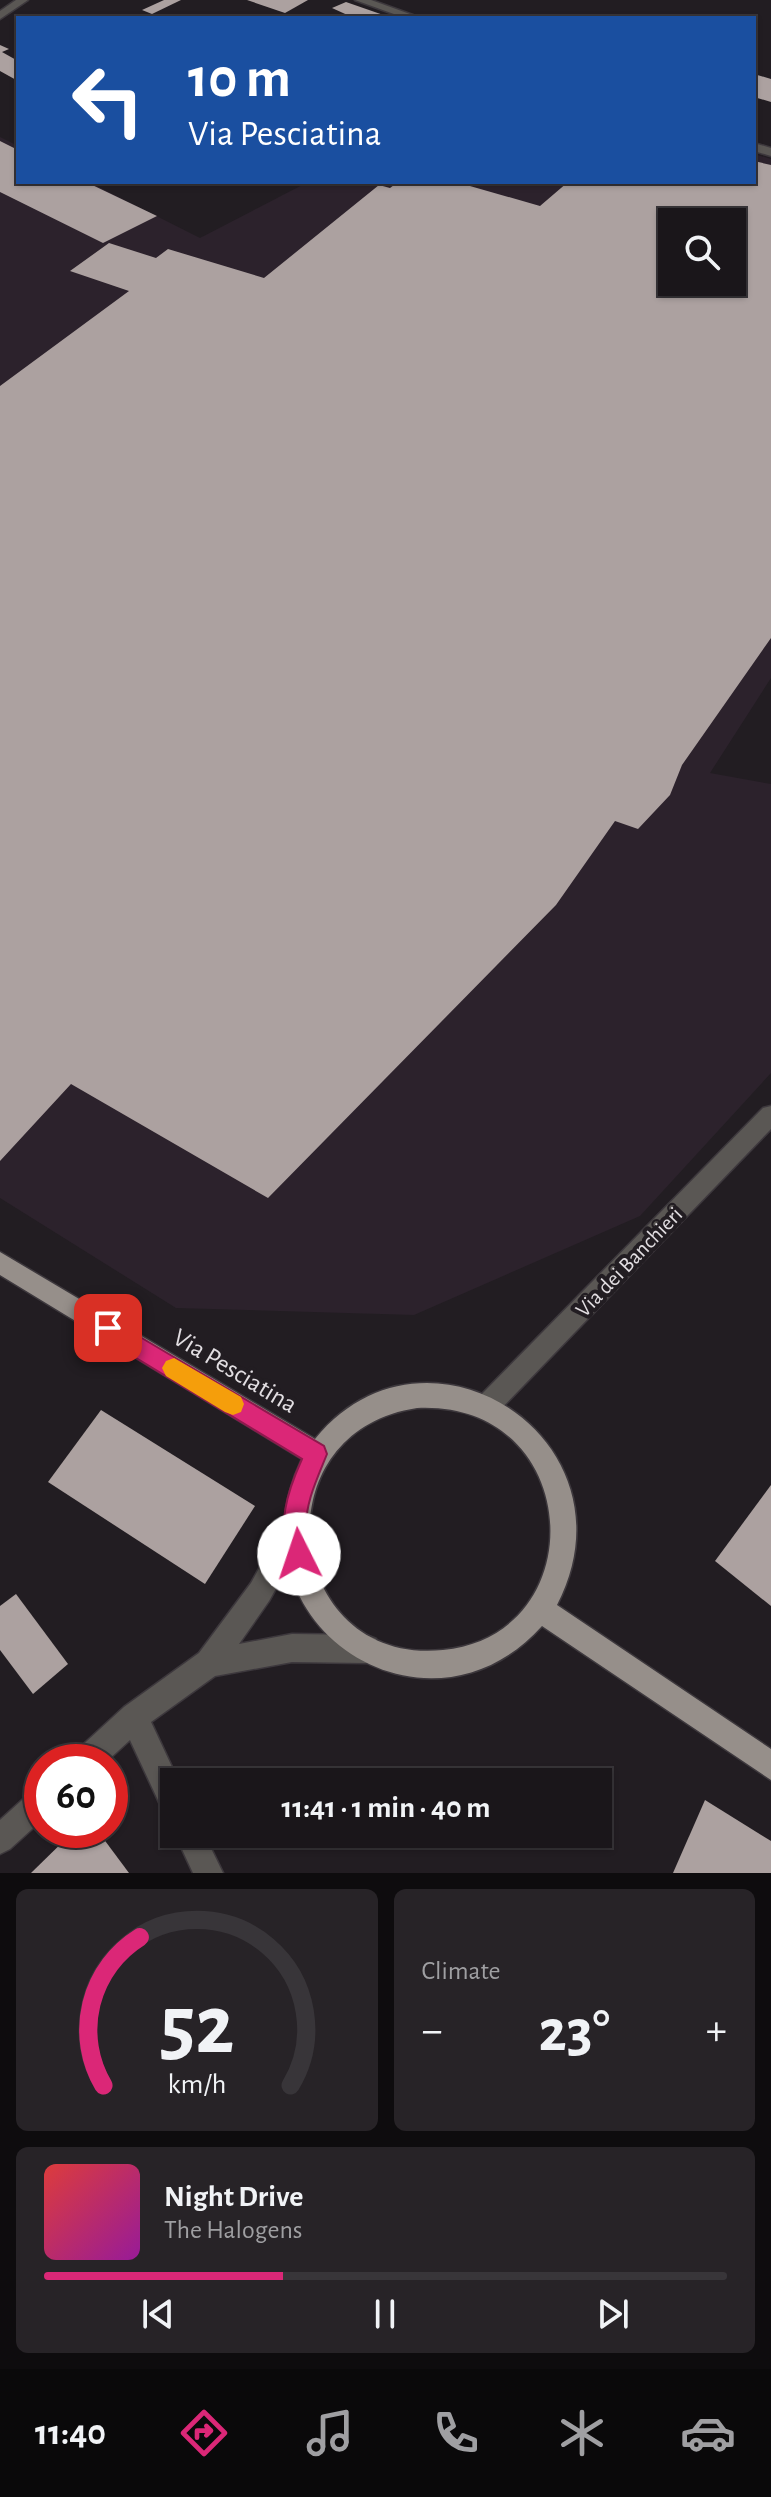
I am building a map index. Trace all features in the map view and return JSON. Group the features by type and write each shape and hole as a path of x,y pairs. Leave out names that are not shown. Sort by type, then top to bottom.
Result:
{"main road":[{"name":"Via Pesciatina","path":"0,1263 316,1454"},
{"path":"410,1396 448,1396 486,1407 518,1428 543,1458 559,1494 565,1533 558,1573 541,1610 507,1643 463,1663 414,1665 366,1649 329,1618 304,1577 294,1531 299,1491 316,1454 341,1426 374,1405 410,1396"},
{"path":"541,1610 771,1766"}],"street":[{"path":"0,16 23,0"},
{"path":"360,0 410,16"},
{"name":"Via dei Banchieri","path":"486,1407 771,1115"},
{"path":"105,1744 134,1717 209,1663 260,1592 294,1531"},
{"path":"209,1663 292,1648 366,1649"},
{"path":"134,1717 160,1773"},
{"path":"0,1839 24,1817"},
{"path":"196,1848 208,1873"}],"shaded area":[{"path":"0,137 16,145 16,184 93,184 200,238 304,184 756,184 756,155 771,159 771,678 710,773 771,784 771,1073 640,1216 414,1315 176,1308 0,1198"}],"building":[{"path":"164,0 181,0 152,14 142,10"},
{"path":"247,0 308,0 285,13"},
{"path":"346,2 386,16 350,16 332,8"},
{"path":"0,45 9,49 2,52 16,60 16,80 0,71"},
{"path":"756,75 771,79 771,102 756,98"},
{"path":"0,141 16,149 16,184 90,184 157,216 103,243 0,192"},
{"path":"756,161 771,165 771,638 682,765 670,795 638,829 615,821 556,905 268,1198 71,1084 0,1161 0,386 129,291 70,271 109,243 156,258 168,249 264,278 379,185 390,188 395,184 463,184 540,206 566,184 756,184"},
{"path":"101,1410 255,1506 205,1584 48,1482"},
{"path":"771,1485 771,1606 715,1561"},
{"path":"16,1594 68,1664 33,1694 0,1650 0,1606"},
{"path":"705,1800 771,1841 771,1873 673,1873"},
{"path":"57,1848 110,1848 129,1873 31,1873"}],"slow traffic":[{"path":"174,1368 233,1404"}],"route":[{"path":"108,1328 316,1454 299,1491 294,1531 299,1554"}]}
